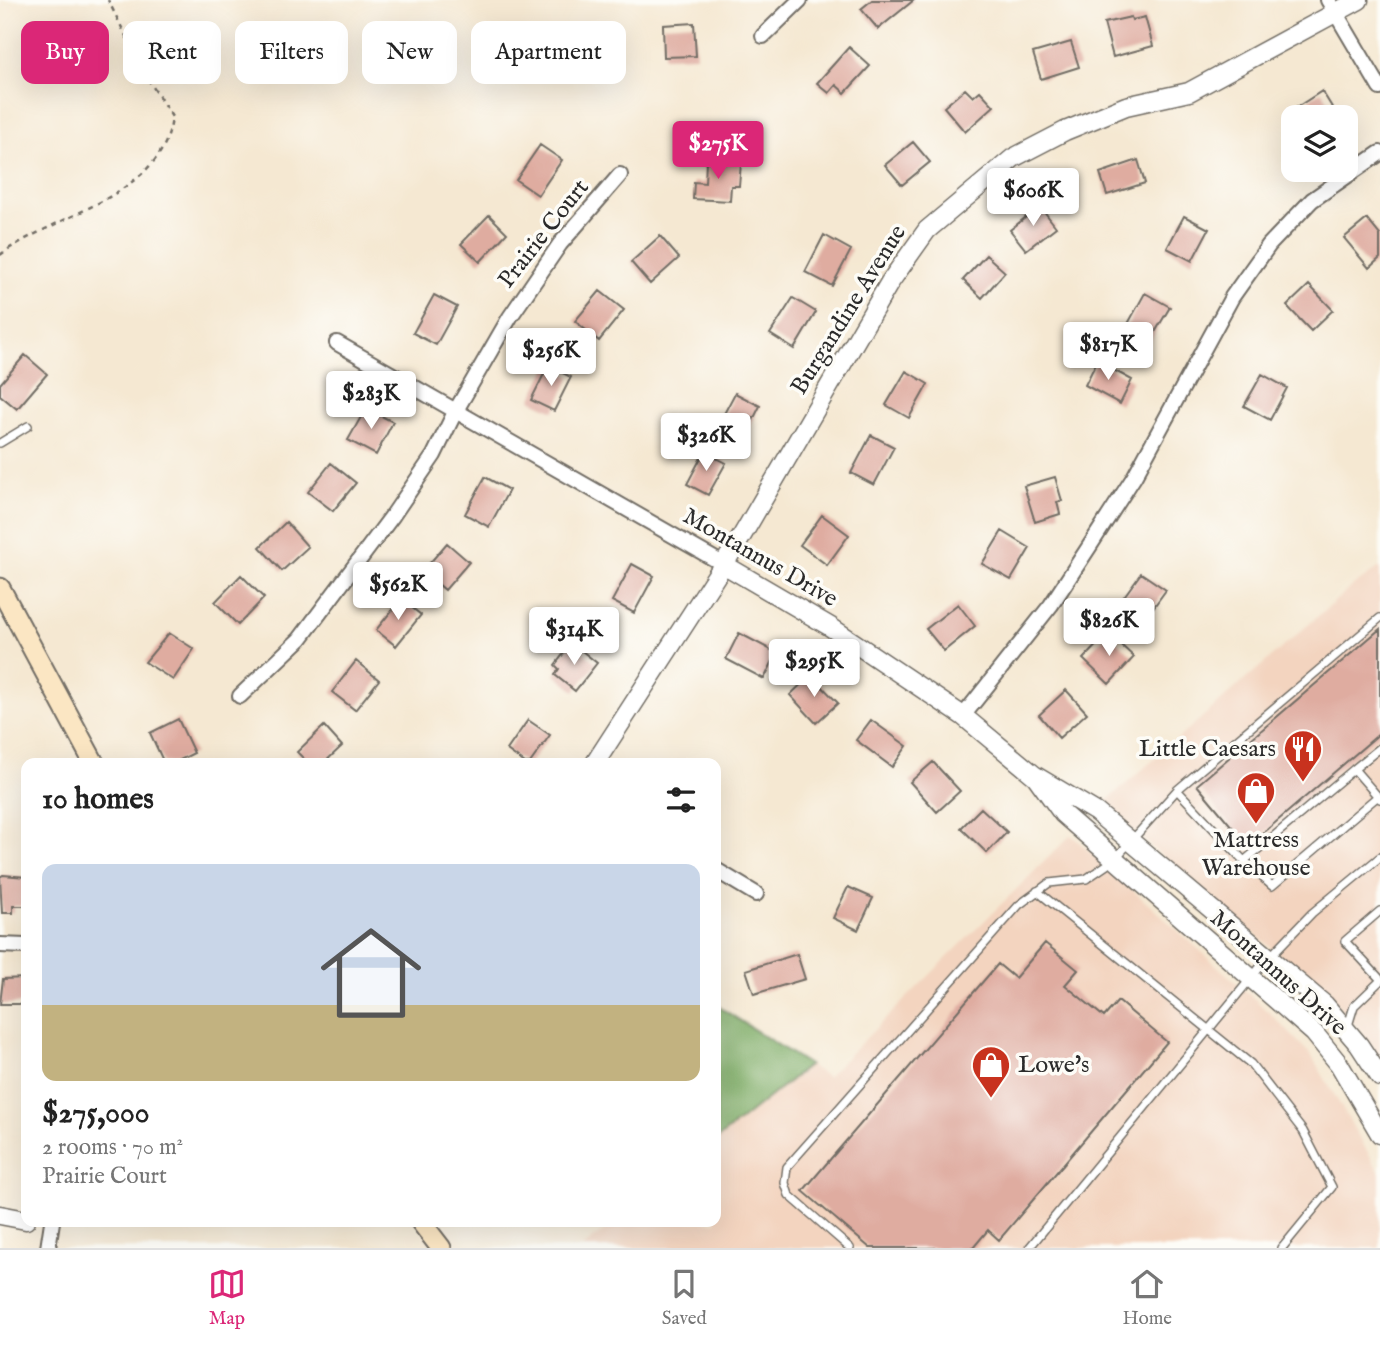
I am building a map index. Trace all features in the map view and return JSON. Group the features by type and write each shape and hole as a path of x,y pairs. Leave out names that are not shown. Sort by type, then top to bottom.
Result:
{"main road":[{"path":"0,589 91,758"},
{"path":"425,1227 441,1248"}],"street":[{"path":"763,36 800,0"},
{"name":"Burgandine Avenue","path":"598,758 723,564 890,282 927,230 968,192 1013,158 1065,131 1126,106 1189,92 1332,6 1359,0"},
{"path":"1332,6 1380,88"},
{"path":"963,716 1051,605 1102,527 1134,477 1232,297 1269,245 1312,200 1380,153"},
{"name":"Prairie Court","path":"240,696 308,628 434,455 455,412 510,317 561,244 620,175"},
{"name":"Montannus Drive","path":"337,343 829,626 963,716 1034,775 1079,800 1270,957 1347,1029 1380,1077"},
{"name":"Montannus Drive","path":"1034,775 1063,814 1302,1021 1332,1054 1380,1134"},
{"path":"721,873 756,894"},
{"path":"0,945 21,946"},
{"path":"0,1215 21,1219"},
{"path":"48,1248 51,1227"}],"lane":[{"path":"0,443 28,426"},
{"path":"850,1248 789,1195 785,1183 787,1167 1019,905 1049,883 1086,879 1114,860 1177,790 1380,618"},
{"path":"1244,861 1380,748"},
{"path":"1177,790 1244,861 1272,886 1379,798 1354,769"},
{"path":"1029,1248 1251,978 1312,913 1380,857"},
{"path":"1037,891 1258,1074 1303,1132 1332,1187 1282,1248"},
{"path":"1347,1029 1354,1006 1380,980 1345,940 1380,911"}],"path":[{"path":"0,255 40,229 121,189 153,165 166,144 172,117 146,76 108,0"}],"shaded area":[{"path":"1380,567 1380,1059 1362,1032 1334,1001 1102,805 1349,589"},
{"path":"1071,835 1271,1014 1311,1055 1380,1173 1380,1248 582,1248 609,1227 721,1227 721,1136 809,1065 827,1077"}],"green space":[{"path":"721,1008 809,1065 721,1136"}],"building":[{"path":"872,0 914,0 878,29 861,9"},
{"path":"1131,17 1132,20 1145,17 1153,46 1113,57 1104,23"},
{"path":"694,23 696,56 664,57 663,25"},
{"path":"1071,42 1079,67 1041,79 1033,53"},
{"path":"849,47 870,66 845,93 836,85 829,93 817,83"},
{"path":"965,89 973,97 980,91 994,106 965,132 944,107"},
{"path":"1322,91 1331,105 1300,105"},
{"path":"913,142 930,162 902,185 885,165"},
{"path":"540,145 562,160 538,195 516,180"},
{"path":"1138,160 1145,183 1107,195 1100,173"},
{"path":"706,161 741,163 739,186 731,186 730,201 693,199 694,182 705,183"},
{"path":"1040,206 1056,227 1026,250 1010,230"},
{"path":"489,215 507,233 480,262 461,244"},
{"path":"1184,216 1209,229 1192,261 1167,248"},
{"path":"1367,219 1380,235 1380,258 1369,268 1344,238"},
{"path":"824,235 851,250 832,286 805,272"},
{"path":"660,236 679,258 650,284 631,262"},
{"path":"986,255 1005,272 982,298 963,280"},
{"path":"1309,285 1333,310 1311,331 1287,306"},
{"path":"600,291 624,310 599,341 575,321"},
{"path":"1145,293 1170,307 1148,344 1124,331"},
{"path":"434,295 457,307 436,345 413,333"},
{"path":"793,298 816,312 794,349 770,334"},
{"path":"25,355 47,374 17,409 0,395 0,384"},
{"path":"1097,361 1132,380 1120,404 1085,385"},
{"path":"548,366 571,377 554,411 531,400"},
{"path":"906,371 928,384 909,418 886,405"},
{"path":"1262,374 1287,388 1270,420 1244,406"},
{"path":"735,393 760,406 743,440 717,427"},
{"path":"366,408 393,422 376,455 348,440"},
{"path":"871,435 894,447 874,485 851,473"},
{"path":"704,452 726,463 708,495 687,484"},
{"path":"331,463 356,483 333,511 308,492"},
{"path":"485,477 509,490 489,527 465,514"},
{"path":"1055,477 1062,501 1057,502 1060,514 1035,522 1024,486"},
{"path":"822,515 849,535 827,565 800,545"},
{"path":"286,522 308,547 282,571 260,547"},
{"path":"1002,531 1030,548 1011,580 982,564"},
{"path":"447,543 469,562 445,590 423,571"},
{"path":"632,564 654,576 634,613 612,601"},
{"path":"1141,573 1166,590 1145,619 1120,602"},
{"path":"241,575 264,598 238,625 215,602"},
{"path":"401,599 421,615 396,646 376,630"},
{"path":"958,604 975,626 944,651 926,629"},
{"path":"1380,629 1380,733 1248,846 1197,785"},
{"path":"169,633 194,649 173,680 145,662"},
{"path":"739,633 777,653 764,679 726,659"},
{"path":"1108,633 1134,657 1109,684 1083,659"},
{"path":"572,643 597,663 575,691 555,675 559,669 555,665"},
{"path":"356,661 379,680 355,710 332,692"},
{"path":"811,675 838,703 816,723 790,695"},
{"path":"1066,690 1087,713 1059,738 1039,715"},
{"path":"178,719 194,753 184,758 162,758 150,733"},
{"path":"528,720 550,735 534,758 518,758 507,750"},
{"path":"871,720 907,746 892,767 856,740"},
{"path":"324,726 342,746 329,758 303,758 297,752"},
{"path":"933,762 960,791 937,812 910,782"},
{"path":"981,808 1007,832 987,853 961,828"},
{"path":"0,877 21,877 21,906 13,906 13,913 2,913"},
{"path":"848,887 873,898 858,930 833,918"},
{"name":"Lowe's","path":"1045,943 1078,970 1065,985 1104,1017 1118,1001 1167,1042 999,1240 988,1230 973,1248 870,1248 803,1191 998,964 1015,978"},
{"path":"797,954 805,979 754,994 746,970"},
{"path":"21,978 21,1004 0,1004 3,979"}],"place":[{"name":"Little Caesars","path":"1303,783"},
{"name":"Mattress Warehouse","path":"1256,825"},
{"name":"Lowe's","path":"991,1099"}]}
